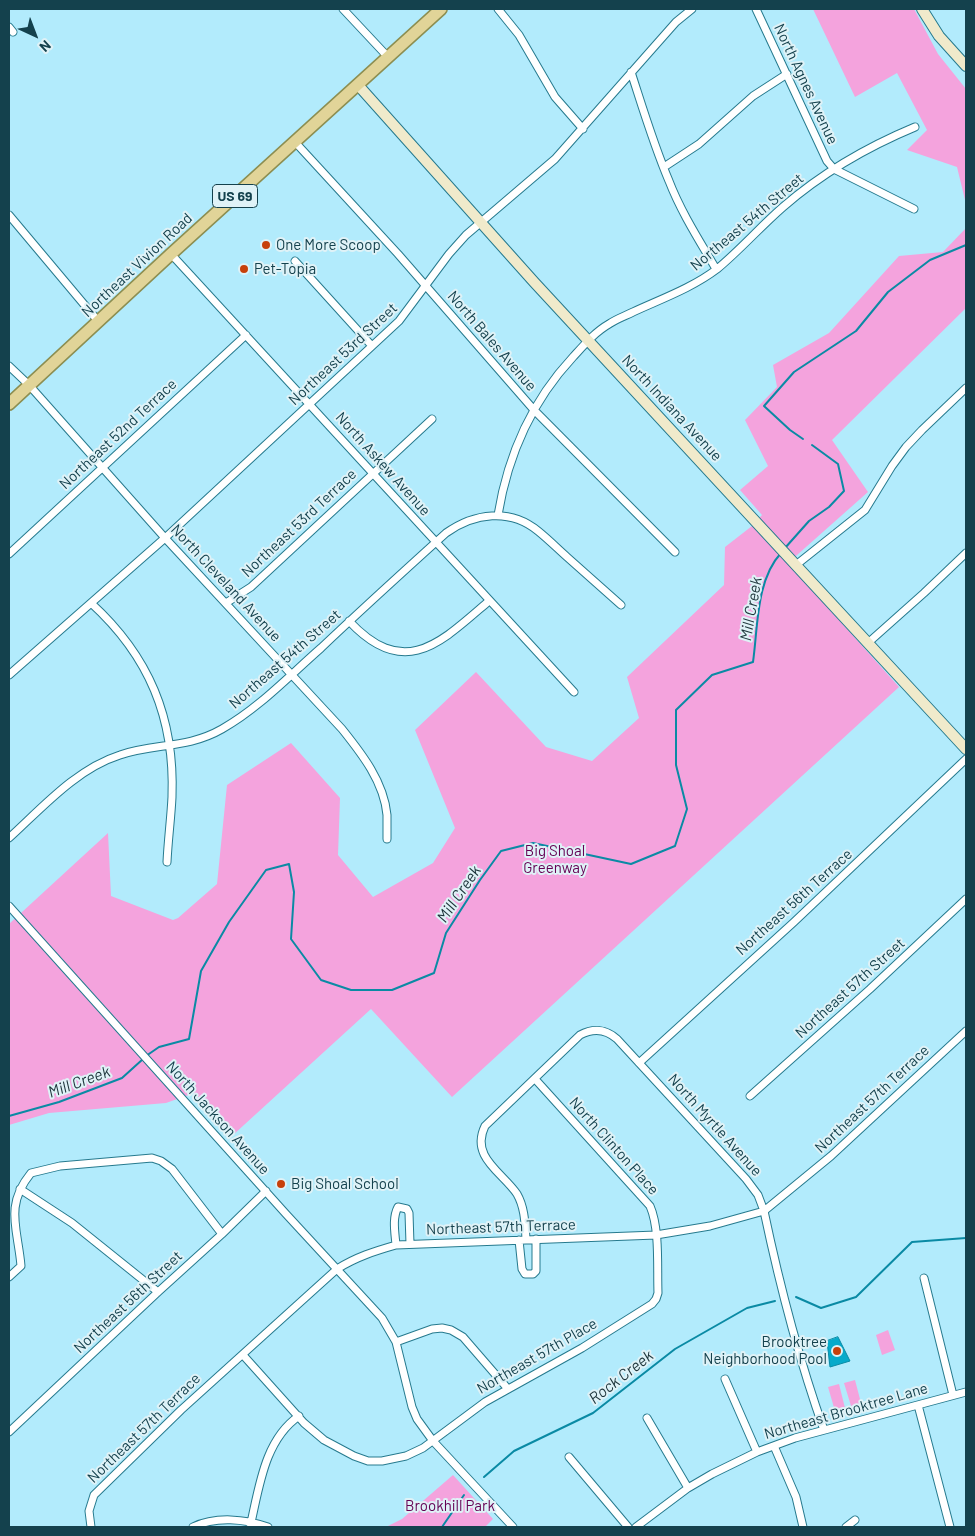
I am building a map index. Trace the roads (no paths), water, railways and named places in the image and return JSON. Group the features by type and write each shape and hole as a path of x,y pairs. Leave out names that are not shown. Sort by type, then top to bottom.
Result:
{"main road":[{"name":"Northeast Vivion Road","path":"9,404 441,9"}],"street":[{"path":"343,9 388,58"},
{"path":"498,9 519,35 555,97 583,128"},
{"name":"Northeast 53rd Street","path":"9,676 165,538 404,316 449,254 466,235 556,159 676,22 692,9"},
{"name":"North Agnes Avenue","path":"756,9 827,161 834,169"},
{"path":"922,9 939,36 966,66"},
{"path":"631,72 669,181 690,225 716,269"},
{"path":"664,167 699,144 752,96 787,74"},
{"name":"North Indiana Avenue","path":"358,85 534,282 966,749"},
{"name":"Northeast 54th Street","path":"9,838 64,789 109,759 134,751 169,747 197,740 222,729 262,701 451,530 464,522 498,514 513,452 525,425 558,373 589,340 609,323 696,282 716,269 784,206 834,169 875,145 915,127"},
{"name":"North Bales Avenue","path":"295,142 426,286 534,410 675,552"},
{"path":"834,169 914,209"},
{"path":"9,215 98,321"},
{"name":"North Askew Avenue","path":"171,254 574,692"},
{"path":"295,261 372,346"},
{"name":"Northeast 52nd Terrace","path":"9,554 246,335"},
{"name":"North Cleveland Avenue","path":"9,366 29,385 165,538 342,729 371,770 381,791 387,814 387,839"},
{"path":"796,565 865,510 906,447 966,388"},
{"name":"Northeast 53rd Terrace","path":"226,603 251,587 432,418"},
{"path":"498,514 519,520 538,531 621,605"},
{"path":"868,642 966,553"},
{"path":"349,621 362,635 379,646 393,650 411,651 438,642 489,601"},
{"path":"91,603 124,638 143,666 158,696 169,747 172,795 167,862"},
{"name":"Northeast 56th Terrace","path":"639,1063 794,922 966,759"},
{"name":"Northeast 57th Street","path":"750,1096 870,989 966,899"},
{"name":"North Jackson Avenue","path":"9,906 382,1318 396,1342 412,1407 424,1429 512,1527"},
{"name":"North Myrtle Avenue","path":"535,1078 580,1035 589,1031 603,1031 617,1039 746,1179 758,1195 764,1210 787,1314 804,1373 824,1430"},
{"name":"Northeast 57th Terrace","path":"91,1527 88,1511 94,1494 181,1410 337,1269 360,1256 396,1244 656,1235 710,1226 764,1210 799,1184 831,1156 966,1031"},
{"path":"535,1078 485,1126 481,1145 486,1159 519,1198 524,1214 522,1269 525,1274 533,1274 536,1271 536,1239"},
{"name":"North Clinton Place","path":"535,1078 648,1202 653,1214 656,1235 656,1299"},
{"path":"9,1277 21,1266 14,1220 14,1208 20,1189 31,1173 52,1167 152,1158 161,1161 172,1169 222,1234"},
{"path":"20,1189 72,1223 158,1292"},
{"name":"Northeast 56th Street","path":"9,1432 266,1191"},
{"path":"396,1244 396,1210 401,1206 407,1208 409,1213 410,1244"},
{"path":"924,1278 953,1395"},
{"name":"Northeast 57th Place","path":"243,1355 310,1429 331,1445 346,1453 368,1461 382,1461 406,1456 433,1441 470,1412 508,1388 582,1348 652,1304 656,1299"},
{"path":"396,1342 432,1329 442,1328 451,1330 463,1337 508,1388"},
{"path":"725,1379 757,1452"},
{"name":"Northeast Brooktree Lane","path":"637,1527 688,1488 757,1452 824,1430 966,1392"},
{"path":"918,1405 950,1527"},
{"path":"251,1525 269,1454 286,1428 299,1416"},
{"path":"647,1418 688,1488"},
{"path":"774,1446 796,1498 803,1527"},
{"path":"569,1458 628,1527"},
{"path":"193,1527 218,1520 268,1527"},
{"path":"846,1527 855,1520"}],"water":[{"name":"Brooktree Neighborhood Pool","path":"838,1337 850,1361 830,1367 827,1341"}],"waterway":[{"name":"Mill Creek","path":"803,439 790,430 764,406 794,372 856,331 888,292 930,260 966,245"},
{"name":"Mill Creek","path":"785,548 809,521 829,507 844,491 838,464 812,445"},
{"name":"Mill Creek","path":"146,1056 159,1047 189,1039 201,971 229,922 266,870 289,864 294,892 291,939 321,980 351,990 392,990 434,973 446,933 501,851 533,843 631,864 675,846 687,809 676,765 676,710 712,675 753,662 762,590 773,564 781,553"},
{"name":"Mill Creek","path":"9,1116 59,1102 122,1078 143,1059"},
{"name":"Rock Creek","path":"796,1297 821,1308 856,1297 912,1242 966,1238"},
{"name":"Rock Creek","path":"484,1477 514,1451 593,1413 675,1349 747,1308 775,1301"},
{"name":"Rock Creek","path":"442,1527 464,1495"}],"place":[{"name":"One More Scoop","path":"266,245"},
{"name":"Pet-Topia","path":"244,269"},
{"name":"Big Shoal School","path":"281,1184"},
{"name":"Brooktree Neighborhood Pool","path":"837,1351"}],"park label":[{"name":"Big Shoal Greenway","path":"555,860"},
{"name":"Brookhill Park","path":"450,1506"}]}
